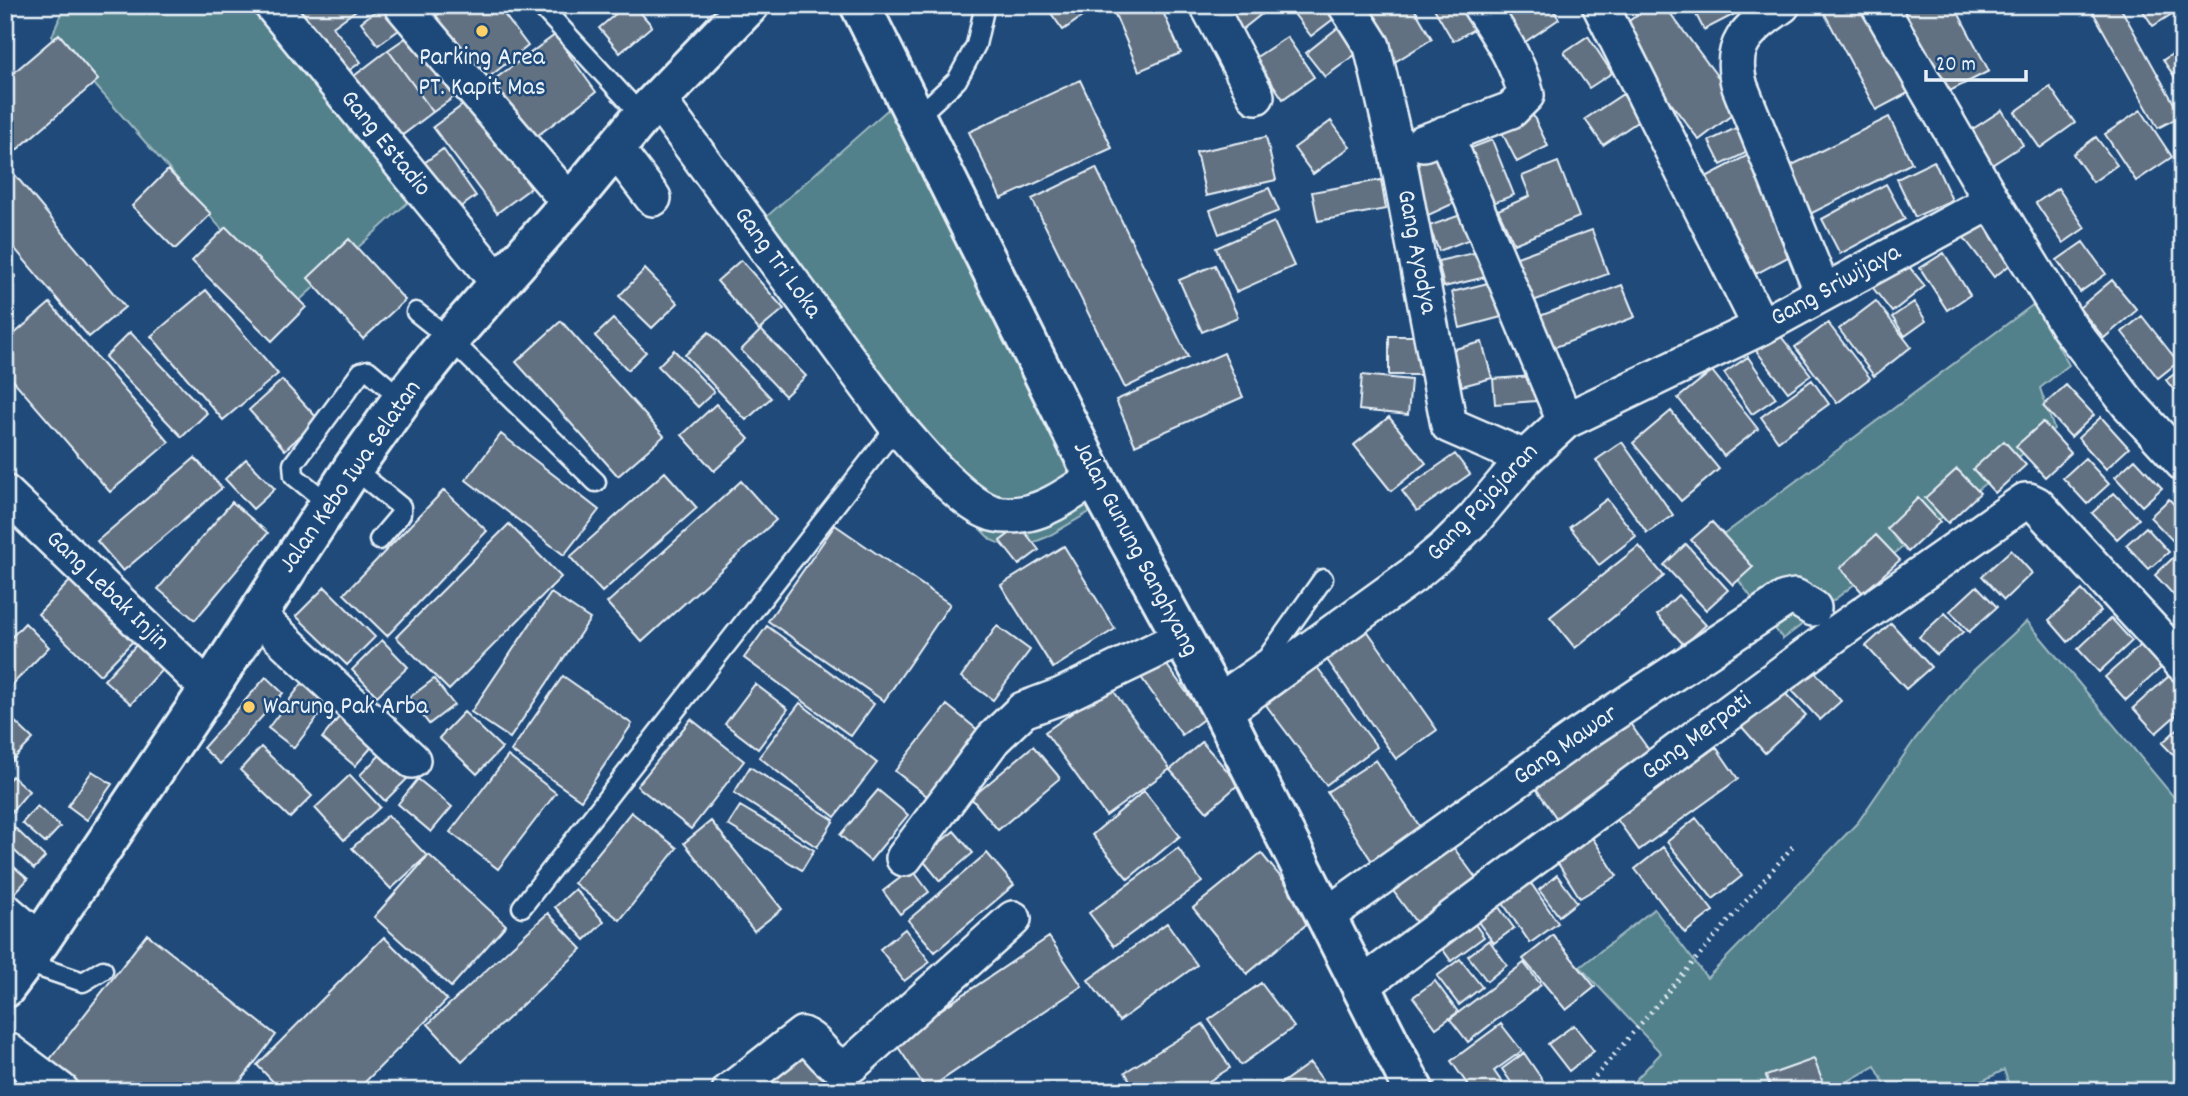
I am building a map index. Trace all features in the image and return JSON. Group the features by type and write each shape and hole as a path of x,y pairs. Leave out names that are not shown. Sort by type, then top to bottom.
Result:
{"main road":[{"name":"Jalan Gunung Sanghyang","path":"860,5 1094,478 1219,704 1413,1091"},
{"name":"Jalan Kebo Iwa Selatan","path":"23,964 353,468 402,399 498,282 570,203 734,10"}],"street":[{"name":"Gang Estadio","path":"272,5 498,282"},
{"path":"402,5 570,203"},
{"path":"1208,5 1256,96"},
{"name":"Gang Ayodya","path":"1346,5 1372,46 1397,153 1449,425 1525,458"},
{"path":"1397,153 1511,110 1526,94 1510,52 1480,5"},
{"name":"Gang Sriwijaya","path":"1600,5 1761,327 1992,201"},
{"path":"1782,5 1755,25 1746,36 1735,58 1735,71 1823,293"},
{"path":"1879,5 1992,201 2069,327 2127,403 2183,463"},
{"name":"Gang Tri Loka","path":"650,108 897,426 973,504 994,514 1011,516 1030,513 1094,478"},
{"path":"1445,134 1565,421"},
{"path":"615,148 653,198"},
{"name":"Gang Pajajaran","path":"1219,704 1413,575 1474,519 1525,458 1565,421 1761,327"},
{"name":"Gang Lebak Injin","path":"5,493 209,688"},
{"name":"Gang Merpati","path":"1361,986 1837,633 2020,504 2029,501 2037,505 2183,664"},
{"name":"Gang Mawar","path":"1326,916 1577,737 1786,599 1795,597 1813,608"},
{"path":"257,615 412,761"},
{"path":"904,858 993,739 1023,710 1061,696 1183,637"},
{"path":"5,911 23,964"},
{"path":"730,1091 802,1035 810,1038 832,1063 841,1066 858,1061 1013,919"},
{"path":"5,1048 61,1091"}],"lane":[{"path":"540,5 650,108"},
{"path":"917,117 957,80 976,46 985,5"},
{"path":"416,312 450,339 596,482"},
{"path":"329,504 294,475 293,464 361,372 368,370 402,399"},
{"path":"522,907 897,426"},
{"path":"353,468 401,507 401,514 379,540"},
{"path":"1219,704 1267,659 1323,579"},
{"path":"23,964 83,982 103,970"}],"path":[{"path":"1580,1091 1793,845"}],"green space":[{"path":"65,5 250,5 415,196 291,308 52,36"},
{"path":"912,88 1115,497 1047,537 1015,550 991,540 919,467 739,241"},
{"path":"2034,304 2069,365 2040,388 2054,429 1783,639 1711,544"},
{"path":"2027,621 2183,808 2183,1091 2011,1091 2004,1070 1962,1091 1888,1091 1875,1066 1831,1091 1625,1091 1661,1053 1580,967 1654,909 1707,978 1858,822 1915,739 1962,681"}],"building":[{"path":"279,5 363,5 333,27 361,62 340,77"},
{"name":"Parking Area PT. Kapit Mas","path":"450,5 497,5 528,46 484,81 436,16"},
{"path":"626,5 634,5 652,26 620,53 599,28"},
{"path":"1045,5 1099,5 1063,30"},
{"path":"1111,5 1160,5 1181,53 1139,71"},
{"path":"1218,5 1273,5 1239,32"},
{"path":"1297,5 1334,5 1340,14 1311,36 1291,10"},
{"path":"1362,5 1412,5 1432,39 1393,63"},
{"path":"1432,5 1472,5 1483,24 1453,41"},
{"path":"1523,5 1550,5 1559,19 1525,42 1507,16"},
{"path":"1650,5 1664,5 1741,108 1699,140 1616,31"},
{"path":"1691,5 1752,5 1704,30"},
{"path":"1820,5 1862,5 1908,93 1876,110"},
{"path":"1897,5 1954,5 1989,71 1944,94"},
{"path":"2089,5 2119,5 2181,116 2158,128"},
{"path":"2139,5 2183,5 2183,7 2153,26"},
{"path":"382,6 399,30 378,45 361,22"},
{"path":"1340,26 1360,51 1325,77 1306,53"},
{"path":"59,34 98,80 5,160 5,80"},
{"path":"410,35 454,97 433,112 388,50"},
{"path":"555,35 596,92 534,138 492,81"},
{"path":"1588,36 1612,73 1589,88 1564,52"},
{"path":"1287,37 1314,77 1283,99 1255,58"},
{"path":"2183,47 2183,89 2163,60"},
{"path":"388,50 433,112 400,137 354,76"},
{"path":"1080,80 1112,148 1001,199 969,132"},
{"path":"2050,87 2075,123 2040,148 2015,112"},
{"path":"1623,94 1640,120 1603,145 1585,119"},
{"path":"467,102 531,188 497,213 433,127"},
{"path":"1527,103 1548,146 1517,162 1495,119"},
{"path":"2002,110 2023,145 1987,168 1965,134"},
{"path":"2141,110 2172,157 2136,181 2105,134"},
{"path":"1889,117 1912,163 1808,215 1784,169"},
{"path":"1331,121 1350,147 1313,174 1294,148"},
{"path":"1746,123 1758,147 1721,165 1709,141"},
{"path":"1266,137 1276,180 1206,196 1196,152"},
{"path":"2096,137 2117,165 2093,182 2073,154"},
{"path":"1492,140 1514,195 1485,206 1463,151"},
{"path":"443,149 476,196 458,209 424,163"},
{"path":"1439,149 1461,200 1424,217 1401,165"},
{"path":"1748,155 1799,251 1756,274 1706,177"},
{"path":"1934,161 1952,200 1915,217 1897,179"},
{"path":"1558,162 1579,217 1514,244 1498,210 1530,196 1522,176"},
{"path":"1096,168 1188,357 1125,388 1032,199"},
{"path":"10,169 125,307 89,337 5,237 5,173"},
{"path":"168,170 211,214 175,249 132,206"},
{"path":"1381,180 1386,209 1318,221 1312,192"},
{"path":"1886,184 1905,219 1840,254 1822,219"},
{"path":"1269,188 1279,211 1219,234 1210,210"},
{"path":"2058,188 2085,228 2063,243 2036,203"},
{"path":"1469,212 1478,236 1439,251 1429,226"},
{"path":"1983,219 2015,261 1994,277 1962,235"},
{"path":"1274,222 1294,266 1236,292 1216,248"},
{"path":"226,227 306,307 272,341 192,261"},
{"path":"1592,230 1608,274 1522,305 1506,261"},
{"path":"349,239 405,300 363,339 308,278"},
{"path":"2083,242 2106,274 2080,292 2057,260"},
{"path":"1483,251 1490,276 1444,287 1438,261"},
{"path":"1944,253 1970,295 1947,310 1920,268"},
{"path":"741,260 784,309 759,330 717,281"},
{"path":"5,262 16,276 5,284"},
{"path":"1906,263 1925,286 1892,312 1873,288"},
{"path":"1215,265 1238,317 1202,332 1179,280"},
{"path":"645,269 678,303 652,328 619,296"},
{"path":"2112,280 2137,310 2104,338 2079,308"},
{"path":"1496,281 1505,316 1460,328 1452,292"},
{"path":"1622,285 1635,317 1542,352 1529,320"},
{"path":"206,290 278,374 223,420 151,336"},
{"path":"1876,301 1911,347 1874,376 1839,329"},
{"path":"1914,302 1926,321 1905,336 1892,317"},
{"path":"50,303 169,442 110,492 5,371 5,342"},
{"path":"2142,316 2178,362 2158,378 2122,332"},
{"path":"613,319 646,352 628,370 595,336"},
{"path":"561,321 664,436 618,476 516,362"},
{"path":"1828,323 1870,378 1837,403 1795,347"},
{"path":"761,330 806,376 785,396 741,350"},
{"path":"1776,330 1811,375 1788,392 1754,348"},
{"path":"130,332 207,413 182,437 105,357"},
{"path":"709,332 771,398 746,420 685,355"},
{"path":"1389,336 1420,336 1420,375 1389,375"},
{"path":"1482,342 1492,378 1462,386 1451,350"},
{"path":"674,350 714,392 698,407 658,366"},
{"path":"1224,353 1243,397 1135,445 1116,400"},
{"path":"1748,357 1776,398 1752,414 1724,373"},
{"path":"2183,368 2183,402 2166,380"},
{"path":"1712,371 1758,429 1724,456 1678,398"},
{"path":"1362,375 1411,380 1408,415 1359,410"},
{"path":"1534,376 1536,401 1495,404 1493,379"},
{"path":"282,380 318,419 285,450 249,410"},
{"path":"1812,380 1829,404 1778,441 1761,417"},
{"path":"2066,385 2094,415 2071,437 2043,406"},
{"path":"716,404 749,439 714,471 682,435"},
{"path":"1671,411 1719,469 1681,501 1633,443"},
{"path":"1389,417 1426,463 1391,491 1354,445"},
{"path":"2101,417 2129,448 2106,469 2078,438"},
{"path":"2043,422 2071,453 2045,477 2016,446"},
{"path":"501,434 599,510 564,555 466,480"},
{"path":"2004,441 2026,465 1995,493 1973,469"},
{"path":"1622,442 1673,515 1647,533 1596,460"},
{"path":"1455,454 1470,474 1417,511 1402,491"},
{"path":"195,458 222,488 123,571 97,541"},
{"path":"2085,458 2109,484 2087,504 2063,478"},
{"path":"246,459 275,489 253,509 225,479"},
{"path":"2135,459 2162,488 2142,506 2115,477"},
{"path":"1957,469 1980,493 1948,523 1925,498"},
{"path":"665,472 697,508 602,592 570,557"},
{"path":"741,481 776,520 642,642 607,603"},
{"path":"444,490 487,531 387,636 344,594"},
{"path":"2114,493 2139,519 2117,539 2092,513"},
{"path":"1918,498 1940,522 1908,552 1887,528"},
{"path":"1607,499 1636,536 1599,565 1570,527"},
{"path":"2169,499 2183,514 2183,538 2176,544 2150,517"},
{"path":"232,502 268,533 195,620 158,589"},
{"path":"1712,522 1753,567 1733,585 1691,540"},
{"path":"509,524 561,577 449,690 396,637"},
{"path":"835,525 950,604 884,701 768,621"},
{"path":"1020,526 1039,550 1019,565 1000,541"},
{"path":"2146,527 2169,552 2149,569 2126,545"},
{"path":"1876,535 1900,560 1863,593 1840,568"},
{"path":"1686,544 1728,590 1706,610 1664,565"},
{"path":"1064,546 1115,629 1053,668 1001,585"},
{"path":"1639,546 1664,576 1575,648 1550,617"},
{"path":"2011,550 2032,573 2004,600 1982,576"},
{"path":"2176,555 2183,562 2182,604 2155,575"},
{"path":"75,576 137,637 100,675 38,614"},
{"path":"1977,586 1997,607 1969,632 1950,611"},
{"path":"325,587 375,637 347,665 296,616"},
{"path":"2082,590 2101,611 2068,642 2049,620"},
{"path":"551,593 590,619 510,738 471,712"},
{"path":"1678,595 1706,625 1684,645 1657,615"},
{"path":"1945,613 1963,632 1937,655 1919,637"},
{"path":"2111,618 2132,641 2099,672 2078,649"},
{"path":"25,623 49,647 5,692 5,644"},
{"path":"1891,623 1931,667 1906,689 1866,646"},
{"path":"767,626 874,704 851,736 744,658"},
{"path":"997,626 1030,650 993,700 961,677"},
{"path":"1364,626 1437,730 1396,759 1323,654"},
{"path":"382,640 408,667 377,696 352,670"},
{"path":"139,642 165,666 131,704 104,680"},
{"path":"2141,645 2161,668 2126,700 2105,677"},
{"path":"1161,657 1205,718 1182,735 1138,673"},
{"path":"1805,661 1841,701 1820,720 1783,681"},
{"path":"1317,667 1377,747 1326,785 1266,705"},
{"path":"563,676 632,724 581,800 511,751"},
{"path":"2169,676 2183,691 2183,709 2156,733 2133,708"},
{"path":"266,677 283,693 220,764 203,748"},
{"path":"434,679 454,705 429,724 409,698"},
{"path":"304,681 330,701 294,748 268,728"},
{"path":"755,684 788,709 758,749 725,724"},
{"path":"1110,686 1170,769 1106,816 1045,732"},
{"path":"1781,689 1806,715 1765,753 1741,726"},
{"path":"800,703 877,763 835,817 759,757"},
{"path":"947,705 979,731 927,796 895,771"},
{"path":"344,711 378,740 355,766 322,738"},
{"path":"464,712 502,748 477,774 439,738"},
{"path":"8,715 33,739 6,767 5,718"},
{"path":"1624,715 1651,753 1557,819 1531,781"},
{"path":"691,719 744,761 691,829 637,786"},
{"path":"2183,724 2183,765 2162,743"},
{"path":"1202,742 1239,784 1207,812 1170,770"},
{"path":"1033,746 1060,778 998,830 971,798"},
{"path":"261,747 312,796 290,818 240,770"},
{"path":"1716,747 1738,779 1639,850 1616,818"},
{"path":"387,748 412,774 385,801 360,775"},
{"path":"508,756 556,793 498,869 450,832"},
{"path":"1376,760 1424,833 1375,866 1327,792"},
{"path":"750,767 834,820 817,847 734,793"},
{"path":"92,771 112,784 87,820 68,806"},
{"path":"350,775 380,807 344,840 315,808"},
{"path":"12,776 29,791 9,815 5,811 5,784"},
{"path":"418,779 452,807 431,832 398,804"},
{"path":"878,790 908,815 870,861 840,835"},
{"path":"1144,791 1180,836 1128,879 1092,835"},
{"path":"37,806 60,827 45,843 22,823"},
{"path":"740,806 814,850 802,870 728,825"},
{"path":"631,812 677,848 620,920 574,883"},
{"path":"388,815 427,856 391,889 352,848"},
{"path":"1696,818 1742,876 1713,899 1667,842"},
{"path":"711,821 782,909 754,931 684,843"},
{"path":"15,828 45,857 34,869 5,842 5,838"},
{"path":"954,831 973,853 940,881 921,858"},
{"path":"1588,831 1617,876 1580,898 1552,854"},
{"path":"1448,840 1481,885 1421,929 1388,884"},
{"path":"1663,847 1713,911 1685,933 1635,869"},
{"path":"1178,848 1202,882 1114,946 1089,913"},
{"path":"987,853 1014,885 935,952 908,920"},
{"path":"1261,853 1314,918 1247,974 1193,908"},
{"path":"429,855 506,925 451,987 374,917"},
{"path":"5,859 28,879 10,898 5,893"},
{"path":"912,869 929,892 900,914 883,891"},
{"path":"1557,875 1577,902 1559,916 1539,890"},
{"path":"1526,876 1558,923 1530,943 1498,896"},
{"path":"575,889 604,922 585,940 555,907"},
{"path":"1493,899 1514,928 1494,943 1472,914"},
{"path":"548,913 582,949 462,1061 428,1024"},
{"path":"1467,913 1484,937 1451,961 1434,937"},
{"path":"1167,923 1197,965 1119,1021 1088,980"},
{"path":"905,929 930,962 904,981 880,949"},
{"path":"147,934 276,1035 233,1091 82,1091 47,1063"},
{"path":"1553,935 1595,987 1566,1010 1523,959"},
{"path":"384,937 447,1000 356,1091 282,1091 257,1065"},
{"path":"1049,937 1082,986 927,1090 894,1041"},
{"path":"1489,940 1507,965 1487,981 1468,956"},
{"path":"1460,959 1482,987 1459,1005 1437,976"},
{"path":"1524,963 1541,985 1468,1042 1450,1019"},
{"path":"1435,981 1458,1012 1436,1028 1413,997"},
{"path":"1261,983 1294,1027 1241,1065 1209,1020"},
{"path":"1203,1024 1230,1068 1193,1091 1136,1091 1125,1072"},
{"path":"1501,1024 1522,1051 1494,1071 1508,1091 1472,1091 1451,1061"},
{"path":"1574,1025 1594,1051 1569,1071 1548,1044"},
{"path":"804,1050 838,1091 772,1091 764,1081"},
{"path":"1524,1053 1550,1091 1517,1091 1502,1069"},
{"path":"1814,1059 1826,1091 1772,1091 1766,1076"},
{"path":"1310,1063 1329,1089 1283,1091 1279,1085"},
{"path":"5,1079 24,1089 23,1091 5,1091"}],"place":[{"name":"Parking Area PT. Kapit Mas","path":"482,31"},
{"name":"Warung Pak Arba","path":"249,707"}]}
